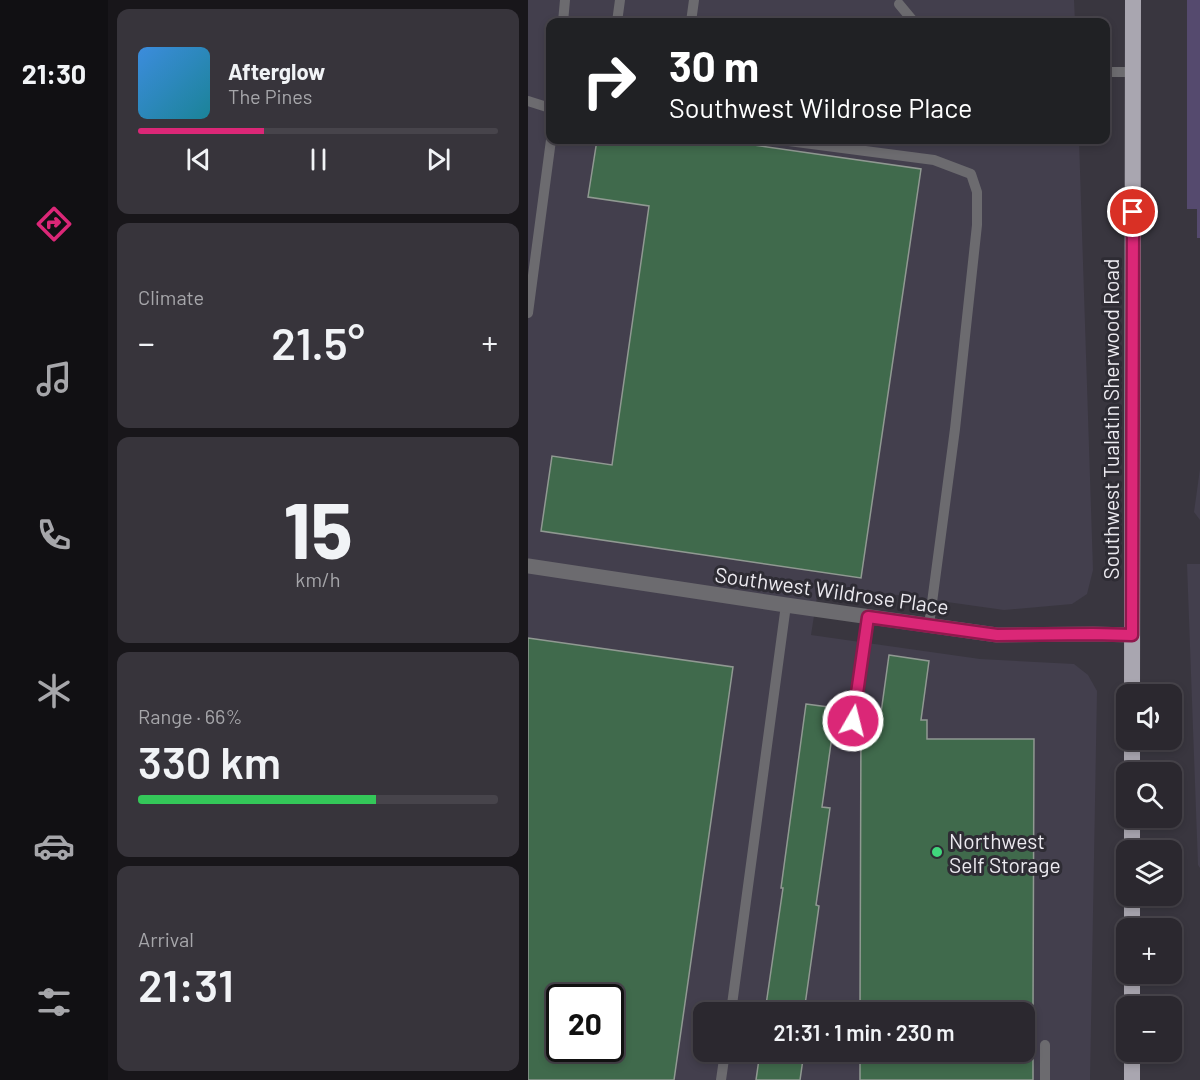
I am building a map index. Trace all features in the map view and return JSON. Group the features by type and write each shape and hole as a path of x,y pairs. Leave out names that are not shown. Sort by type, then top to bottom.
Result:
{"highway":[{"name":"Southwest Tualatin Sherwood Road","path":"1132,684 1133,0"},
{"path":"1132,1062 1132,1080"}],"street":[{"name":"Southwest Wildrose Place","path":"528,566 997,635 1132,635"}],"lane":[{"path":"563,18 565,0"},
{"path":"618,18 620,0"},
{"path":"692,18 694,0"},
{"path":"899,4 911,18"},
{"path":"1110,72 1133,72"},
{"path":"528,101 546,107"},
{"path":"528,313 550,144"},
{"path":"812,144 934,160 971,174 977,192 977,225 956,418 929,625"},
{"path":"732,1002 786,605"},
{"path":"853,721 868,617"},
{"path":"1045,1080 1046,1045"},
{"path":"721,1080 724,1062"}],"shaded area":[{"path":"528,0 1074,0 1075,18 546,18 546,144 1079,144 1093,570 1087,594 1072,604 1004,610 819,584 811,635 980,659 1074,664 1088,675 1097,691 1090,1080 528,1080"},
{"path":"1187,0 1200,0 1200,238 1197,238 1197,209 1187,209"},
{"path":"1200,469 1200,520 1194,512"},
{"path":"1187,564 1200,564 1200,868 1198,865"}],"building":[{"path":"596,144 747,144 921,169 861,578 541,531 552,456 612,465 649,206 588,197"},
{"path":"528,638 733,667 674,1080 528,1080"},
{"path":"889,655 929,661 921,720 927,720 927,739 1034,739 1033,1002 860,1002 861,720 880,720"},
{"path":"806,704 836,708 822,807 830,808 805,1002 766,1002 783,888 781,888"},
{"path":"759,1062 803,1062 800,1080 756,1080"},
{"path":"860,1062 1033,1062 1033,1080 860,1080"}],"place":[{"name":"Northwest Self Storage","path":"937,852"}],"route":[{"path":"853,721 868,617 997,635 1132,635 1133,212"}]}
